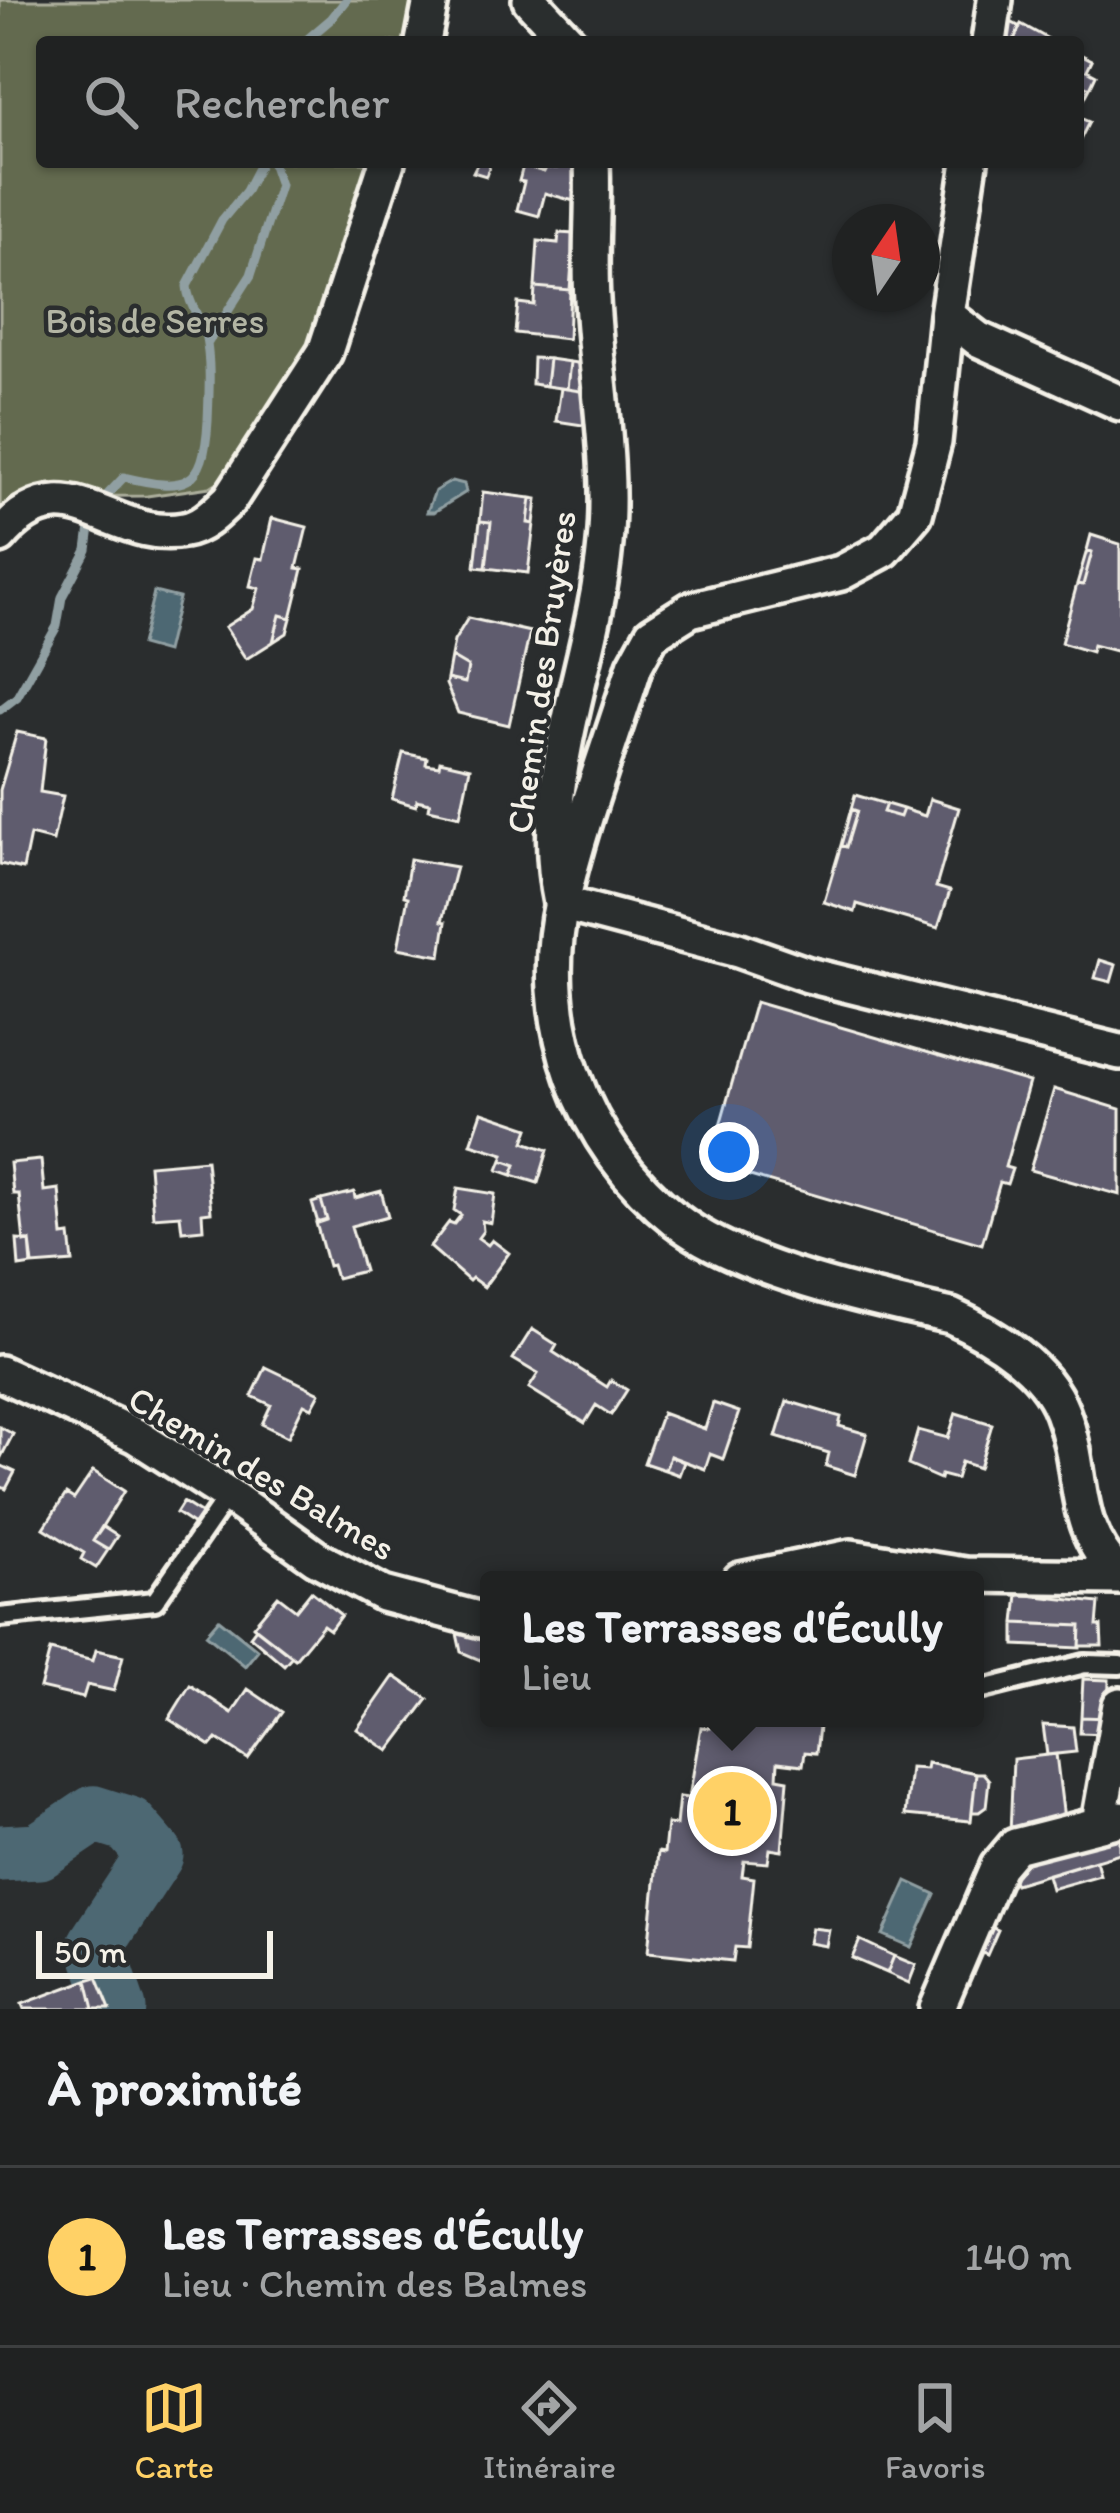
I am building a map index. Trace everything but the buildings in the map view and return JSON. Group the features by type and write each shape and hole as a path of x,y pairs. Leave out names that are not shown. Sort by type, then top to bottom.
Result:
{"street":[{"path":"424,36 431,0"},
{"path":"530,0 563,36"},
{"path":"990,36 995,0"},
{"path":"0,536 16,517 38,505 65,502 157,532 188,530 210,519 256,464 325,352 385,168"},
{"name":"Chemin des Bruyères","path":"561,903 554,869 554,814 606,539 592,294 592,168"},
{"path":"969,168 934,442 915,514 884,550 841,572 690,610 652,634 635,665 561,903 553,974 556,1015 587,1114 605,1143 678,1221 713,1242 785,1271 951,1316 1017,1355 1061,1408 1087,1529 1097,1552 1120,1576"},
{"path":"947,316 979,339 1120,403"},
{"path":"561,903 738,950 808,975 1120,1052"},
{"name":"Chemin des Balmes","path":"0,1373 136,1436 316,1558 383,1594 480,1620"},
{"path":"785,1571 851,1558 938,1571"},
{"path":"984,1575 1120,1576"},
{"path":"938,2009 998,1866 1015,1846 1109,1821 1120,1705"}],"lane":[{"path":"0,1617 155,1601 228,1495"},
{"path":"984,1688 1085,1664 1120,1665"}],"green space":[{"name":"Bois de Serres","path":"0,0 427,0 420,36 36,36 36,168 381,168 321,348 252,460 210,487 147,496 14,497 0,514"}],"water":[{"path":"452,481 464,484 466,492 427,512 435,491"},
{"path":"154,592 179,598 166,652 141,645"},
{"path":"219,1619 258,1650 245,1666 206,1634"},
{"path":"907,1881 935,1894 911,1947 883,1935"}],"waterway":[{"path":"311,36 346,0"},
{"path":"106,496 124,477 163,484 188,480 202,460 209,359 187,286 222,220 258,168"},
{"path":"207,344 251,275 280,185 274,168"},
{"path":"0,710 17,697 57,626 62,597 87,550 90,527"},
{"path":"0,1853 39,1851 94,1814 129,1825 155,1855 96,1945 118,2009"}],"place":[{"name":"Les Terrasses d'Écully","path":"732,1811"}]}
